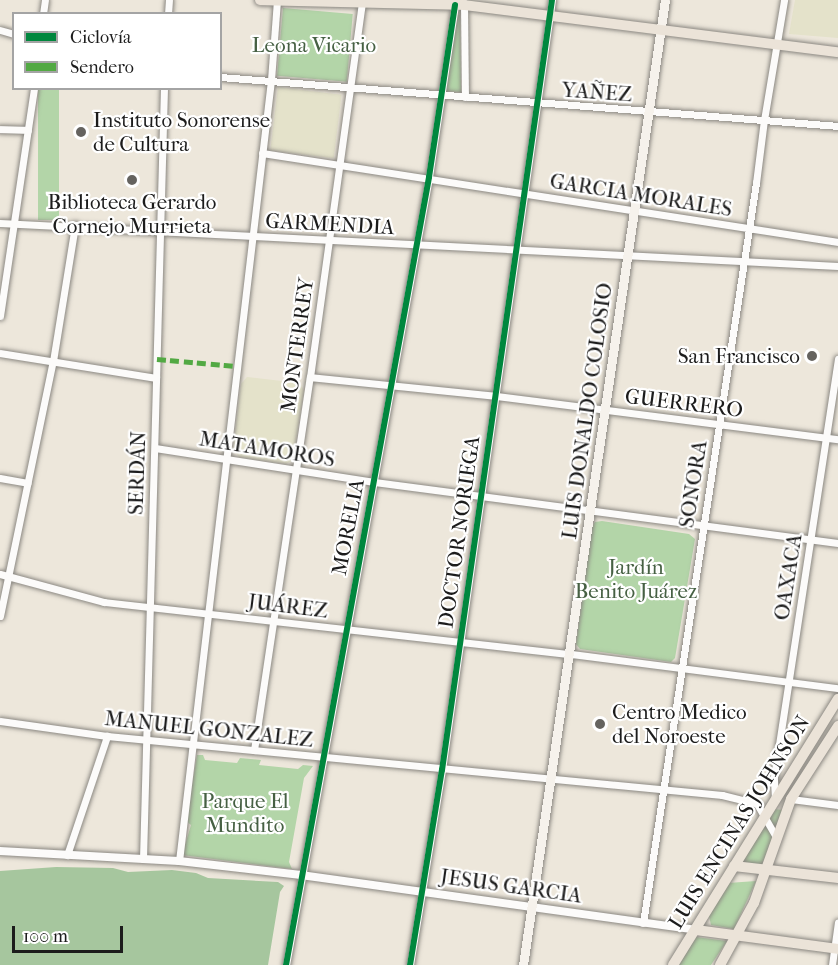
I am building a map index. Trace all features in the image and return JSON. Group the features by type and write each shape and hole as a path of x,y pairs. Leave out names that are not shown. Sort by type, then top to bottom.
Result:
{"main road":[{"path":"261,0 461,3 838,52"},
{"name":"LUIS DONALDO COLOSIO","path":"523,965 571,654 665,0"},
{"name":"LUIS ENCINAS JOHNSON","path":"673,965 838,699"},
{"path":"720,965 738,935 766,869 791,799 838,726"},
{"path":"734,866 838,879"},
{"path":"696,930 836,949"}],"street":[{"path":"179,861 271,80 277,0"},
{"name":"DOCTOR NORIEGA","path":"410,965 442,770 480,495 539,104 552,0"},
{"name":"SONORA","path":"643,922 784,0"},
{"name":"MONTERREY","path":"254,750 310,377 362,2"},
{"path":"461,3 465,97"},
{"name":"MORELIA","path":"286,965 345,630 374,482 414,246 429,177 441,95 461,3"},
{"name":"YAÑEZ","path":"222,77 838,126"},
{"path":"0,316 34,90"},
{"name":"SERDÁN","path":"143,859 164,90"},
{"path":"0,129 28,130"},
{"name":"GARCIA MORALES","path":"262,153 838,242"},
{"name":"GARMENDIA","path":"0,223 75,225 414,246 628,254 838,266"},
{"path":"0,616 53,361 75,225"},
{"path":"0,353 156,378"},
{"name":"OAXACA","path":"775,799 774,777 838,359"},
{"name":"GUERRERO","path":"310,377 496,396 838,439"},
{"name":"MATAMOROS","path":"155,448 374,482 838,543"},
{"path":"0,478 28,483"},
{"name":"JUÁREZ","path":"0,574 104,602 571,654 838,688"},
{"name":"MANUEL GONZALEZ","path":"0,721 192,745 749,800 757,804 777,838"},
{"path":"67,855 107,736"},
{"path":"791,799 838,805"},
{"name":"JESUS GARCIA","path":"1,852 179,861 301,875 696,930"},
{"path":"832,965 838,922"}],"shaded area":[{"path":"795,0 838,0 838,38 789,34"},
{"name":"Leona Vicario","path":"278,87 342,95 334,158 270,151"},
{"path":"247,377 299,383 304,390 293,460 286,464 239,457 233,449 241,384"}],"green space":[{"name":"Leona Vicario","path":"283,8 353,14 347,82 277,76"},
{"path":"455,14 460,15 461,92 442,91"},
{"path":"38,90 59,90 59,220 38,220"},
{"name":"Jardín Benito Juárez","path":"602,521 689,534 695,539 675,658 671,662 580,649 576,644 592,527 595,522"},
{"name":"Parque El Mundito","path":"197,755 203,755 205,760 237,763 240,758 261,760 259,765 298,769 303,765 313,766 304,778 289,862 292,869 182,855 191,825 186,821"},
{"path":"773,809 783,810 762,865 741,865"},
{"path":"56,867 113,868 128,872 172,870 196,873 208,878 278,882 284,886 280,892 268,965 0,965 0,871"},
{"path":"756,881 734,929 711,925 709,916 728,883"},
{"path":"696,937 727,941 711,965 679,965"}],"marked path":[{"path":"157,359 236,366"}],"cycle path":[{"path":"410,965 442,770 552,0"},
{"path":"286,965 429,177 455,5"}],"place":[{"name":"Instituto Sonorense de Cultura","path":"81,132"},
{"name":"Biblioteca Gerardo Cornejo Murrieta","path":"132,180"},
{"name":"San Francisco","path":"812,356"},
{"name":"Centro Medico del Noroeste","path":"600,724"}]}
